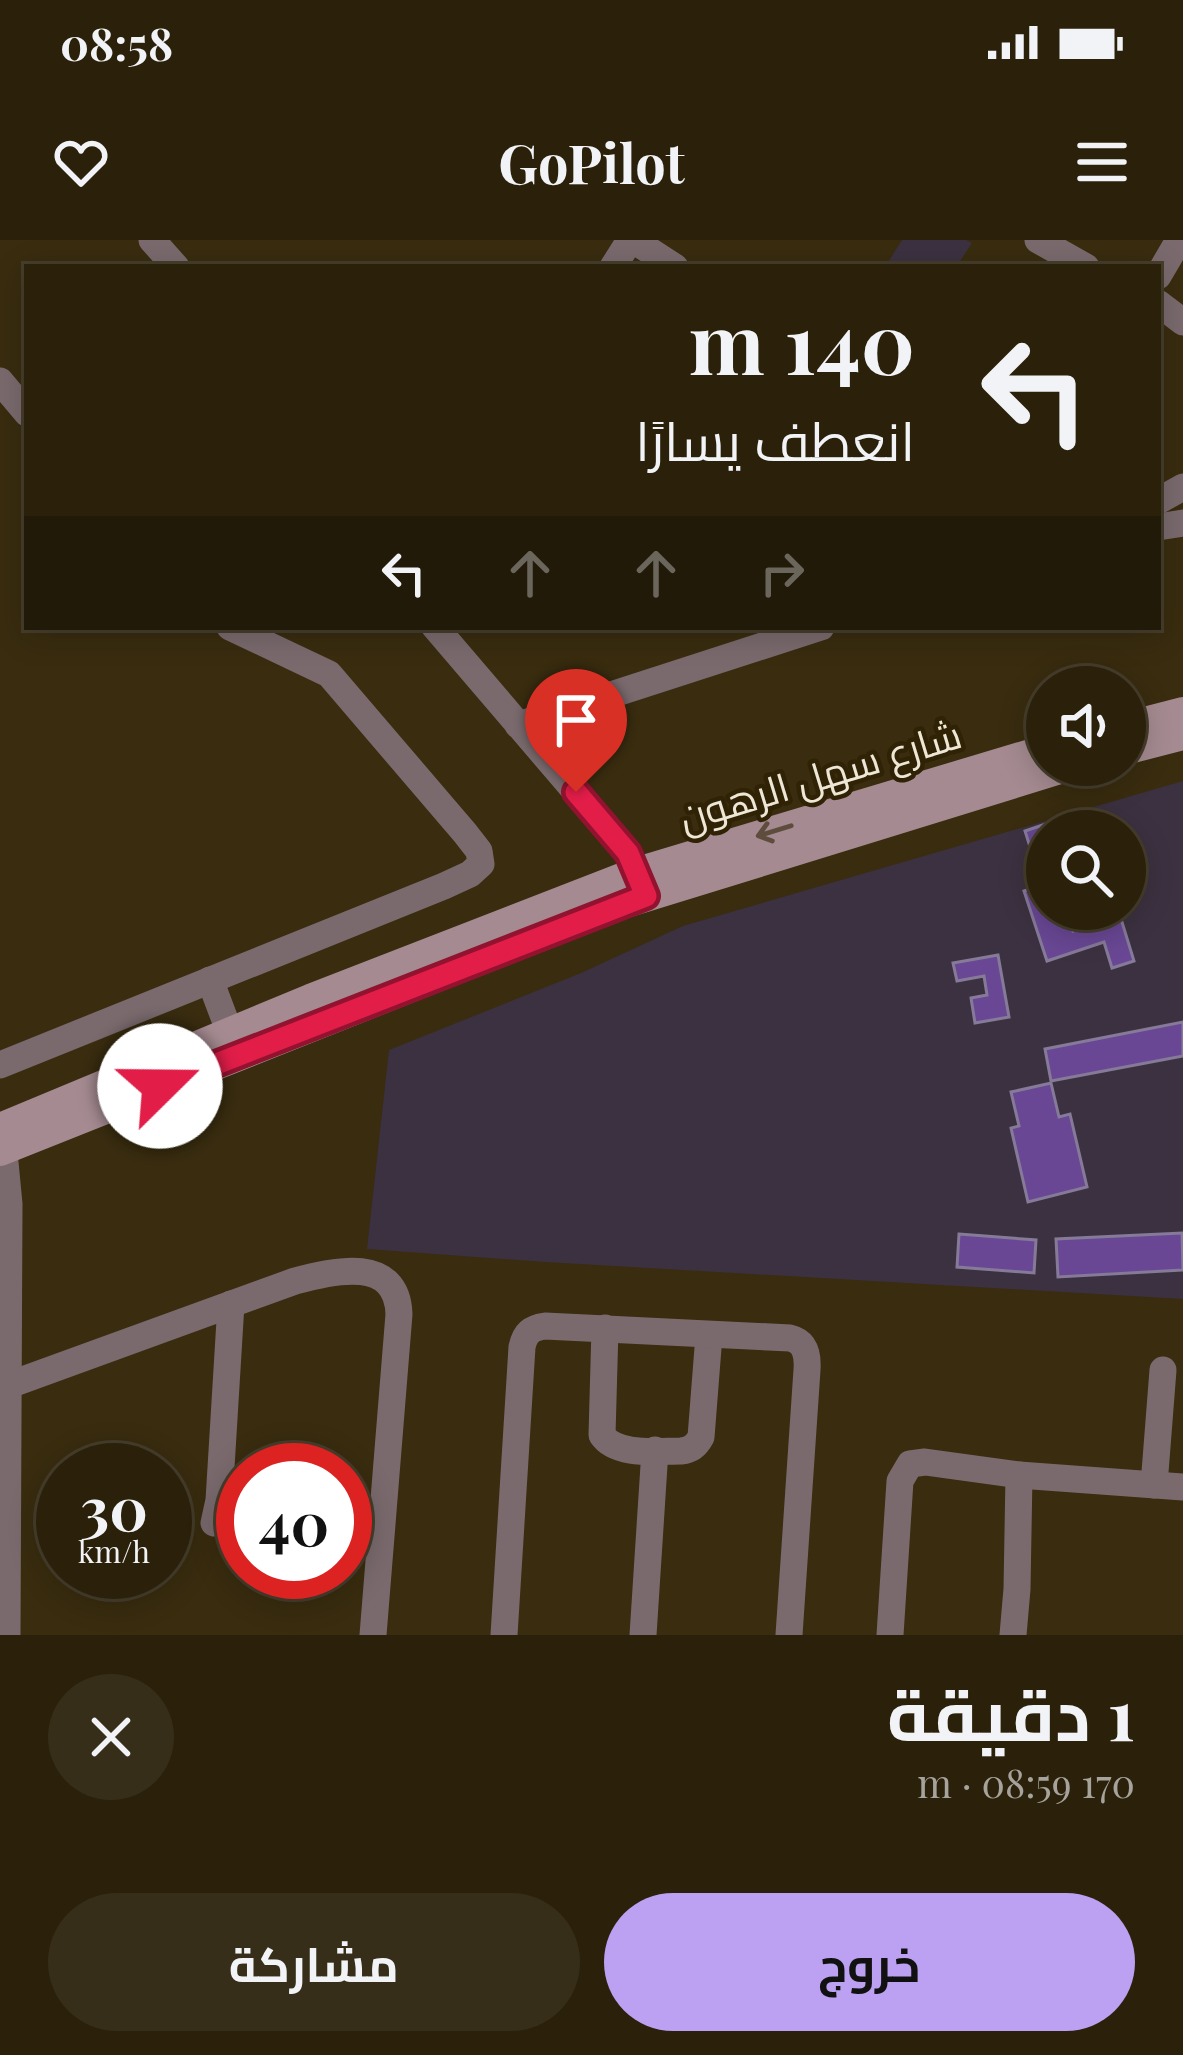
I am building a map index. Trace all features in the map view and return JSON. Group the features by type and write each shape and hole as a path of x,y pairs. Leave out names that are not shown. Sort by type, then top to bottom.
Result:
{"street":[{"path":"152,240 173,264"},
{"path":"632,240 669,264"},
{"path":"1038,240 1076,255"},
{"path":"1161,271 1179,240"},
{"path":"0,381 24,409"},
{"path":"0,1065 444,886 481,864 465,833 329,674 236,630"},
{"path":"8,1635 9,1204 1,1139 642,884 628,853 437,630"},
{"path":"518,725 812,630"},
{"path":"1146,722 1183,712"},
{"path":"1146,745 1183,735"},
{"name":"شارع سهل الرهون","path":"642,884 1026,756"},
{"name":"شارع سهل الرهون","path":"234,1043 549,906 1026,778"},
{"path":"210,980 234,1043"},
{"path":"10,1384 318,1274 347,1271 386,1279 398,1297 399,1314 373,1635"},
{"path":"214,1523 231,1304"},
{"path":"504,1635 524,1339 545,1326 798,1340 808,1370 789,1635"},
{"path":"605,1328 602,1435 615,1448 688,1450 698,1443 709,1335"},
{"path":"890,1635 899,1488 907,1468 925,1462 1019,1475 1169,1486 1163,1370"},
{"path":"643,1635 655,1450"},
{"path":"1013,1635 1019,1475"}],"shaded area":[{"path":"902,240 972,243 958,264 887,264"},
{"path":"1183,781 1183,1299 367,1249 389,1050 581,973 683,926 1026,827 1026,930 1146,930 1146,810 1083,810"}],"building":[{"path":"1037,930 1124,930 1134,961 1112,968 1104,942 1047,961"},
{"path":"998,955 1009,1017 975,1023 971,998 987,995 984,976 957,981 953,963"},
{"path":"1183,1022 1183,1056 1051,1081 1045,1049"},
{"path":"1051,1083 1059,1117 1070,1114 1087,1187 1028,1202 1011,1128 1019,1126 1011,1092"},
{"path":"1182,1233 1183,1270 1058,1277 1056,1239"},
{"path":"959,1234 1036,1240 1034,1273 957,1267"}],"route":[{"path":"160,1086 646,896 628,853 576,792"}]}
